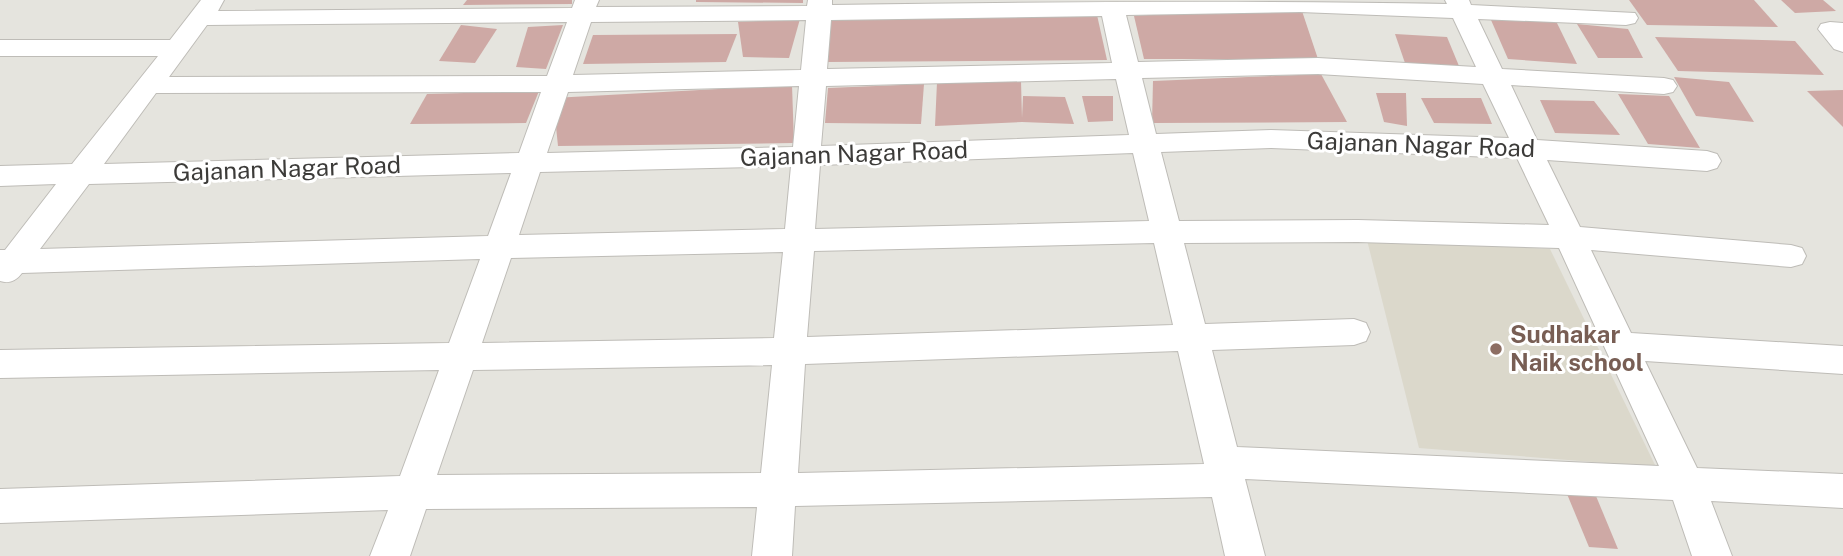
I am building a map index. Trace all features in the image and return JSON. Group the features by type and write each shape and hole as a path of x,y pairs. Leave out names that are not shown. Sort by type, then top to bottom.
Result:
{"street":[{"path":"1111,4 1245,556"},
{"path":"5,267 81,175 206,9 1111,4 1460,5 1626,18"},
{"path":"1460,5 1686,484 1712,556"},
{"path":"772,556 819,6"},
{"path":"390,556 584,8"},
{"path":"1843,30 1830,29 1843,44"},
{"path":"0,48 177,48"},
{"path":"149,85 558,84 1318,66 1664,86"},
{"name":"Gajanan Nagar Road","path":"0,176 806,156 1271,139 1526,149 1707,161"},
{"path":"5,267 500,247 1167,232 1358,231 1568,237 1791,256"},
{"path":"0,363 789,351 1192,335 1354,332"},
{"path":"1620,346 1843,360"},
{"path":"0,506 413,492 777,490 1224,471 1843,491"}],"shaded area":[{"name":"Sudhakar Naik school","path":"1367,240 1550,249 1656,467 1419,448"}],"building":[{"path":"467,0 572,0 572,4 463,5"},
{"path":"803,0 803,3 696,2"},
{"path":"1629,0 1754,0 1778,27 1647,25"},
{"path":"1781,0 1823,0 1836,11 1795,13"},
{"path":"1300,5 1318,59 1144,59 1134,16"},
{"path":"1097,15 1107,60 828,62 831,19"},
{"path":"800,19 789,58 743,57 738,22"},
{"path":"1491,20 1556,21 1577,64 1508,59"},
{"path":"1577,24 1628,29 1643,58 1598,58"},
{"path":"461,25 497,29 475,63 439,61"},
{"path":"563,25 546,69 516,67 528,27"},
{"path":"737,34 726,62 583,64 593,35"},
{"path":"1395,34 1447,37 1459,66 1405,63"},
{"path":"1655,37 1795,41 1824,75 1678,71"},
{"path":"1321,74 1347,122 1152,123 1153,81"},
{"path":"1674,77 1729,82 1754,122 1696,116"},
{"path":"1021,81 1022,118 1023,96 1065,97 1074,124 1022,122 935,126 937,82"},
{"path":"924,84 921,124 825,123 828,88"},
{"path":"792,85 794,143 558,146 553,98"},
{"path":"1843,90 1843,127 1807,91"},
{"path":"539,91 526,123 410,124 427,94"},
{"path":"1376,93 1406,93 1407,126 1384,122"},
{"path":"1618,94 1669,96 1700,148 1648,144"},
{"path":"1082,96 1113,96 1113,121 1088,122"},
{"path":"1421,98 1481,98 1492,124 1434,123"},
{"path":"1540,100 1594,101 1620,135 1555,133"},
{"path":"1567,494 1596,496 1618,549 1589,547"}],"place":[{"name":"Sudhakar Naik school","path":"1496,349"}]}
